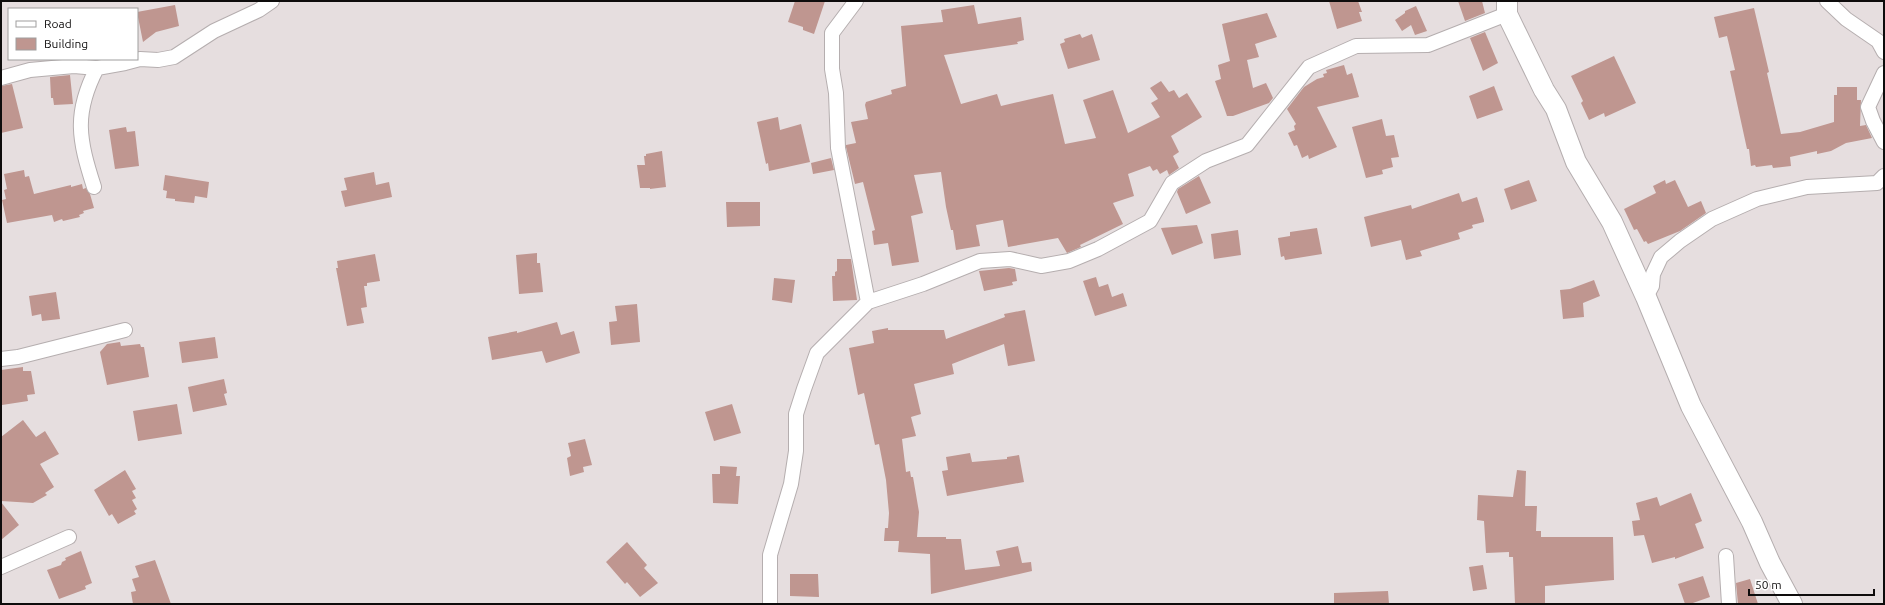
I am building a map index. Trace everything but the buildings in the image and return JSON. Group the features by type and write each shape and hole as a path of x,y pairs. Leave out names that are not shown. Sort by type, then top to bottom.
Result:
{"main road":[{"path":"1507,7 1544,90 1556,109 1576,162 1612,222 1646,297 1691,406 1752,522 1770,563 1792,604"}],"street":[{"path":"138,60 158,60 174,56 214,31 259,10 272,1"},
{"path":"856,1 832,33 832,70 836,93 838,148 868,302"},
{"path":"1827,1 1846,19 1878,41 1884,52"},
{"path":"770,604 770,555 791,484 796,451 796,414 804,388 817,354 868,302 923,284 980,261 1010,259 1042,266 1069,261 1098,249 1150,221 1172,183 1206,161 1247,145 1309,67 1356,46 1428,46 1507,7"},
{"path":"1,78 30,70 74,66 97,68 136,60"},
{"path":"94,187 83,153 80,115 86,89 97,68"},
{"path":"1884,73 1868,107 1872,121 1884,142"},
{"path":"1646,297 1652,286 1653,274 1661,257 1680,241 1712,219 1757,199 1806,187 1877,183 1884,176"},
{"path":"1,359 18,357 125,330"},
{"path":"1,567 69,537"},
{"path":"1726,556 1728,604"}]}
